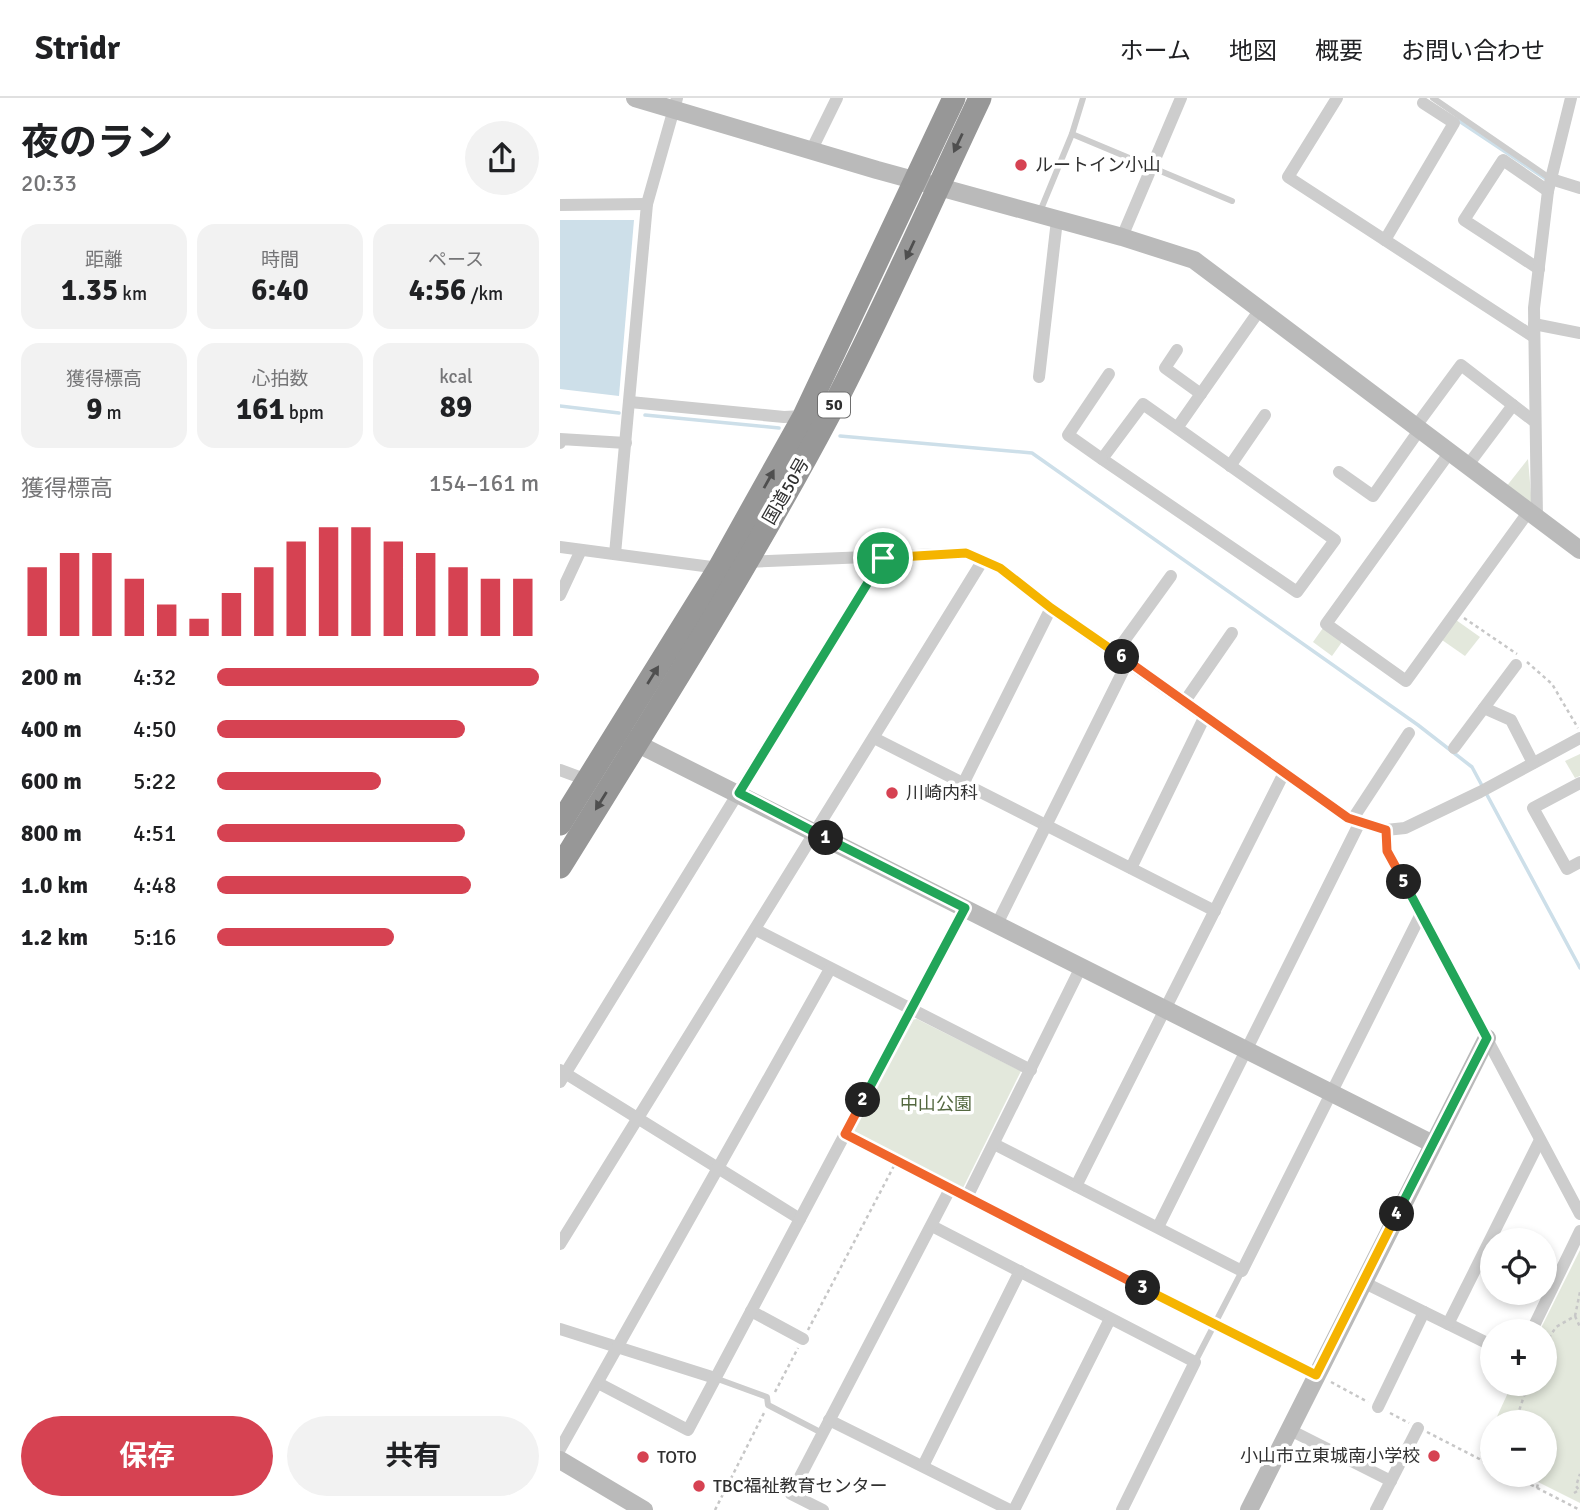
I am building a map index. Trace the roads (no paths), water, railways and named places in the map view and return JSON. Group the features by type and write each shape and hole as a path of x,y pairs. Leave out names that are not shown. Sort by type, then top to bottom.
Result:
{"highway":[{"name":"国道50号","path":"560,824 587,780 627,738 744,562 805,458 864,347 927,185 954,98"},
{"name":"国道50号","path":"560,867 627,738 927,185 980,98"}],"street":[{"path":"635,98 675,104 811,150 927,185 1122,237 1194,260 1580,550"},
{"path":"811,150 837,98"},
{"path":"1122,237 1181,98"},
{"path":"1337,98 1287,177 1534,330 1580,333"},
{"path":"1450,452 1326,625 1406,681 1533,514 1534,330 1539,269 1549,185 1571,98"},
{"path":"1385,240 1454,124 1428,101"},
{"path":"615,554 647,204 675,104"},
{"path":"1539,269 1464,220 1503,160 1549,185 1580,188"},
{"path":"560,205 647,204"},
{"path":"1040,377 1057,220"},
{"path":"1177,428 1261,308"},
{"path":"1177,350 1165,368 1201,394"},
{"path":"1339,471 1373,496 1461,365 1535,422"},
{"path":"1102,459 1143,404 1335,540 1297,592 1102,459 1068,435 1109,374"},
{"path":"630,402 804,416"},
{"path":"1468,465 1513,405"},
{"path":"1230,466 1265,415"},
{"path":"560,443 560,439 626,443"},
{"path":"560,547 719,568"},
{"path":"560,595 581,550"},
{"path":"744,562 966,553 983,560 1000,568 1051,608 1356,822 1386,830 1423,821 1579,740"},
{"path":"800,1219 637,1117 562,1075 883,558"},
{"path":"560,1244 983,560"},
{"path":"1116,652 1171,576"},
{"path":"963,784 1051,608"},
{"path":"1185,701 1232,633"},
{"path":"998,924 1128,661"},
{"path":"1454,748 1516,665"},
{"path":"1484,708 1511,720 1533,763"},
{"path":"1131,868 1205,716"},
{"path":"1158,1227 1247,1050 1356,822 1409,733"},
{"path":"627,738 1433,1144"},
{"path":"874,738 1215,911"},
{"path":"560,770 587,780"},
{"path":"1076,1186 1284,773"},
{"path":"1580,783 1533,808 1567,869 1580,862"},
{"path":"1386,830 1387,851 1580,1214"},
{"path":"598,1383 688,1430 965,908"},
{"path":"994,1144 1242,1271 1421,914"},
{"path":"756,930 1031,1070"},
{"path":"967,1197 1081,967"},
{"path":"560,1449 830,969"},
{"path":"1249,1510 1487,1038"},
{"path":"1448,1324 1540,1140"},
{"path":"823,1510 791,1494 950,1189"},
{"path":"932,1226 1195,1362 1122,1510"},
{"path":"1537,1319 1580,1231"},
{"path":"923,1466 1020,1271"},
{"path":"1363,1282 1480,1340"},
{"path":"751,1311 803,1339"},
{"path":"1378,1407 1424,1312"},
{"path":"829,1420 1012,1510 1110,1319"},
{"path":"560,1329 715,1378"},
{"path":"1376,1510 1418,1428"},
{"path":"1290,1430 1391,1480"},
{"path":"560,1460 644,1510"}],"lane":[{"path":"1039,215 1072,134 1083,98"},
{"path":"1428,101 1549,185"},
{"path":"1072,134 1232,201"},
{"path":"1195,1362 1242,1271"},
{"path":"715,1378 767,1397 768,1405 822,1433"}],"water":[{"path":"560,220 634,220 619,396 560,389"}],"waterway":[{"path":"1456,119 1549,181"},
{"path":"560,406 619,413"},
{"path":"645,415 779,428"},
{"path":"840,436 1032,453 1418,725 1472,767 1580,968"}],"place":[{"name":"ルートイン小山","path":"1021,165"},
{"name":"川崎内科","path":"892,793"},
{"name":"小山市立東城南小学校","path":"1434,1456"},
{"name":"TOTO","path":"643,1457"},
{"name":"TBC福祉教育センター","path":"699,1486"}],"park label":[{"name":"中山公園","path":"936,1104"}]}
